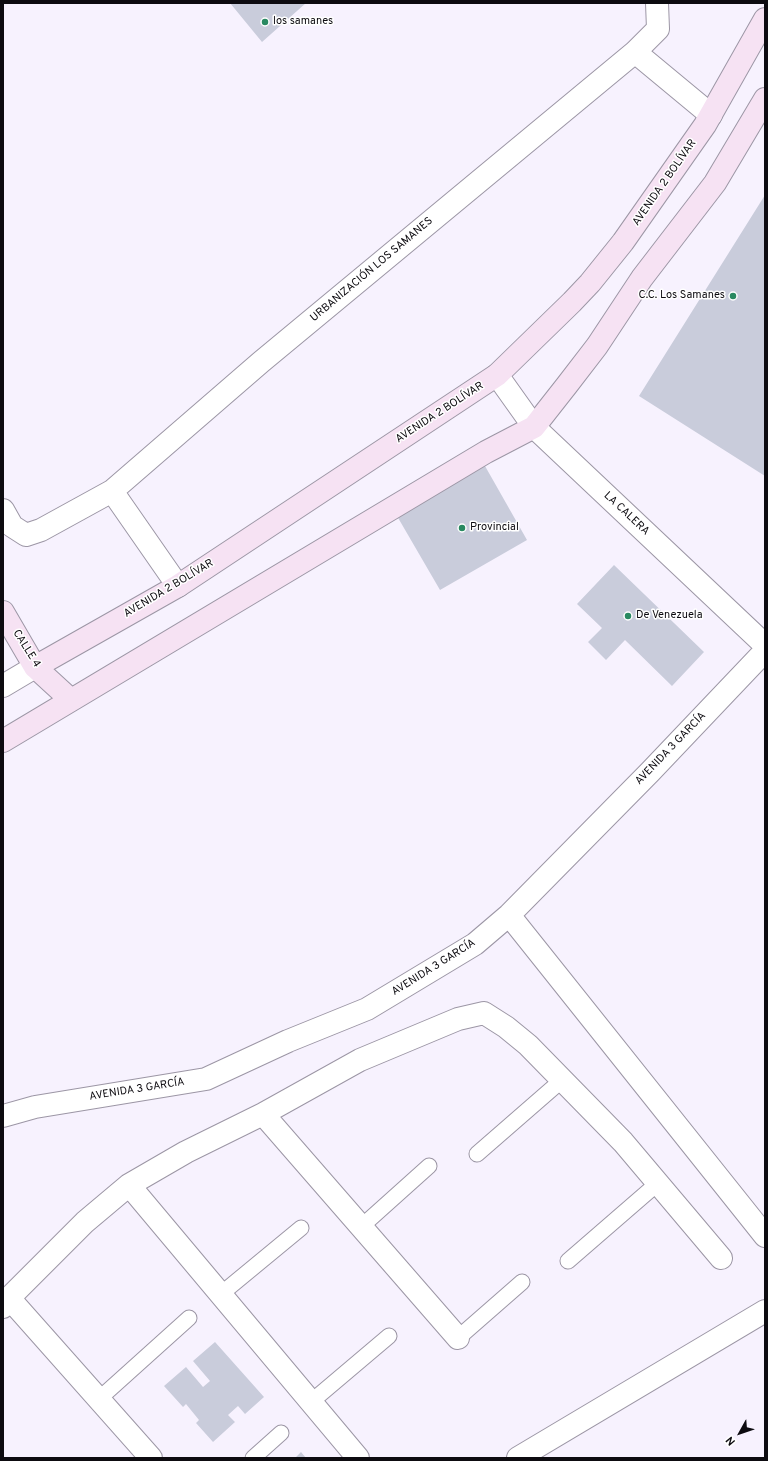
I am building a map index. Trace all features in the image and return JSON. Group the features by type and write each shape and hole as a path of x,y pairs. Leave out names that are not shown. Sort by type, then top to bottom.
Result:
{"street":[{"name":"URBANIZACIÓN LOS SAMANES","path":"3,510 12,526 26,535 41,530 112,491 261,362 636,52 658,29 657,3"},
{"name":"AVENIDA 2 BOLÍVAR","path":"3,686 178,586 497,375 590,283 623,242 711,114 765,19"},
{"path":"636,52 711,114"},
{"path":"3,741 486,452 534,427 598,346 642,278 715,183 765,99"},
{"name":"LA CALERA","path":"497,375 534,427 765,645"},
{"path":"112,491 178,586"},
{"name":"CALLE 4","path":"3,612 35,667 71,700"},
{"name":"AVENIDA 3 GARCÍA","path":"3,1116 35,1107 206,1079 288,1041 367,1009 475,944 509,916 765,651"},
{"path":"509,916 765,1236"},
{"path":"151,1458 99,1399 6,1302 85,1222 129,1185 186,1152 263,1114 360,1060 458,1019 484,1013 506,1027 528,1045 623,1142 722,1258"},
{"path":"263,1114 458,1338"},
{"path":"129,1185 358,1458"},
{"path":"518,1458 765,1311"}],"lane":[{"path":"477,1154 562,1080"},
{"path":"361,1227 430,1166"},
{"path":"568,1261 658,1183"},
{"path":"221,1294 301,1228"},
{"path":"458,1338 522,1282"},
{"path":"99,1399 189,1318"},
{"path":"311,1402 389,1336"},
{"path":"253,1458 281,1434"}],"building":[{"name":"los samanes","path":"230,3 306,3 262,42"},
{"name":"C.C. Los Samanes","path":"765,195 765,476 639,396"},
{"name":"Provincial","path":"485,466 527,540 440,590 397,516"},
{"name":"De Venezuela","path":"614,565 704,652 672,686 625,640 606,660 588,642 602,628 577,604"},
{"path":"215,1342 264,1397 245,1414 238,1406 228,1415 235,1422 213,1442 196,1423 199,1420 186,1404 183,1407 164,1386 186,1367 203,1387 210,1381 193,1361"},
{"path":"301,1452 306,1458 295,1458"}],"place":[{"name":"los samanes","path":"265,22"},
{"name":"C.C. Los Samanes","path":"733,296"},
{"name":"Provincial","path":"462,528"},
{"name":"De Venezuela","path":"628,616"}]}
